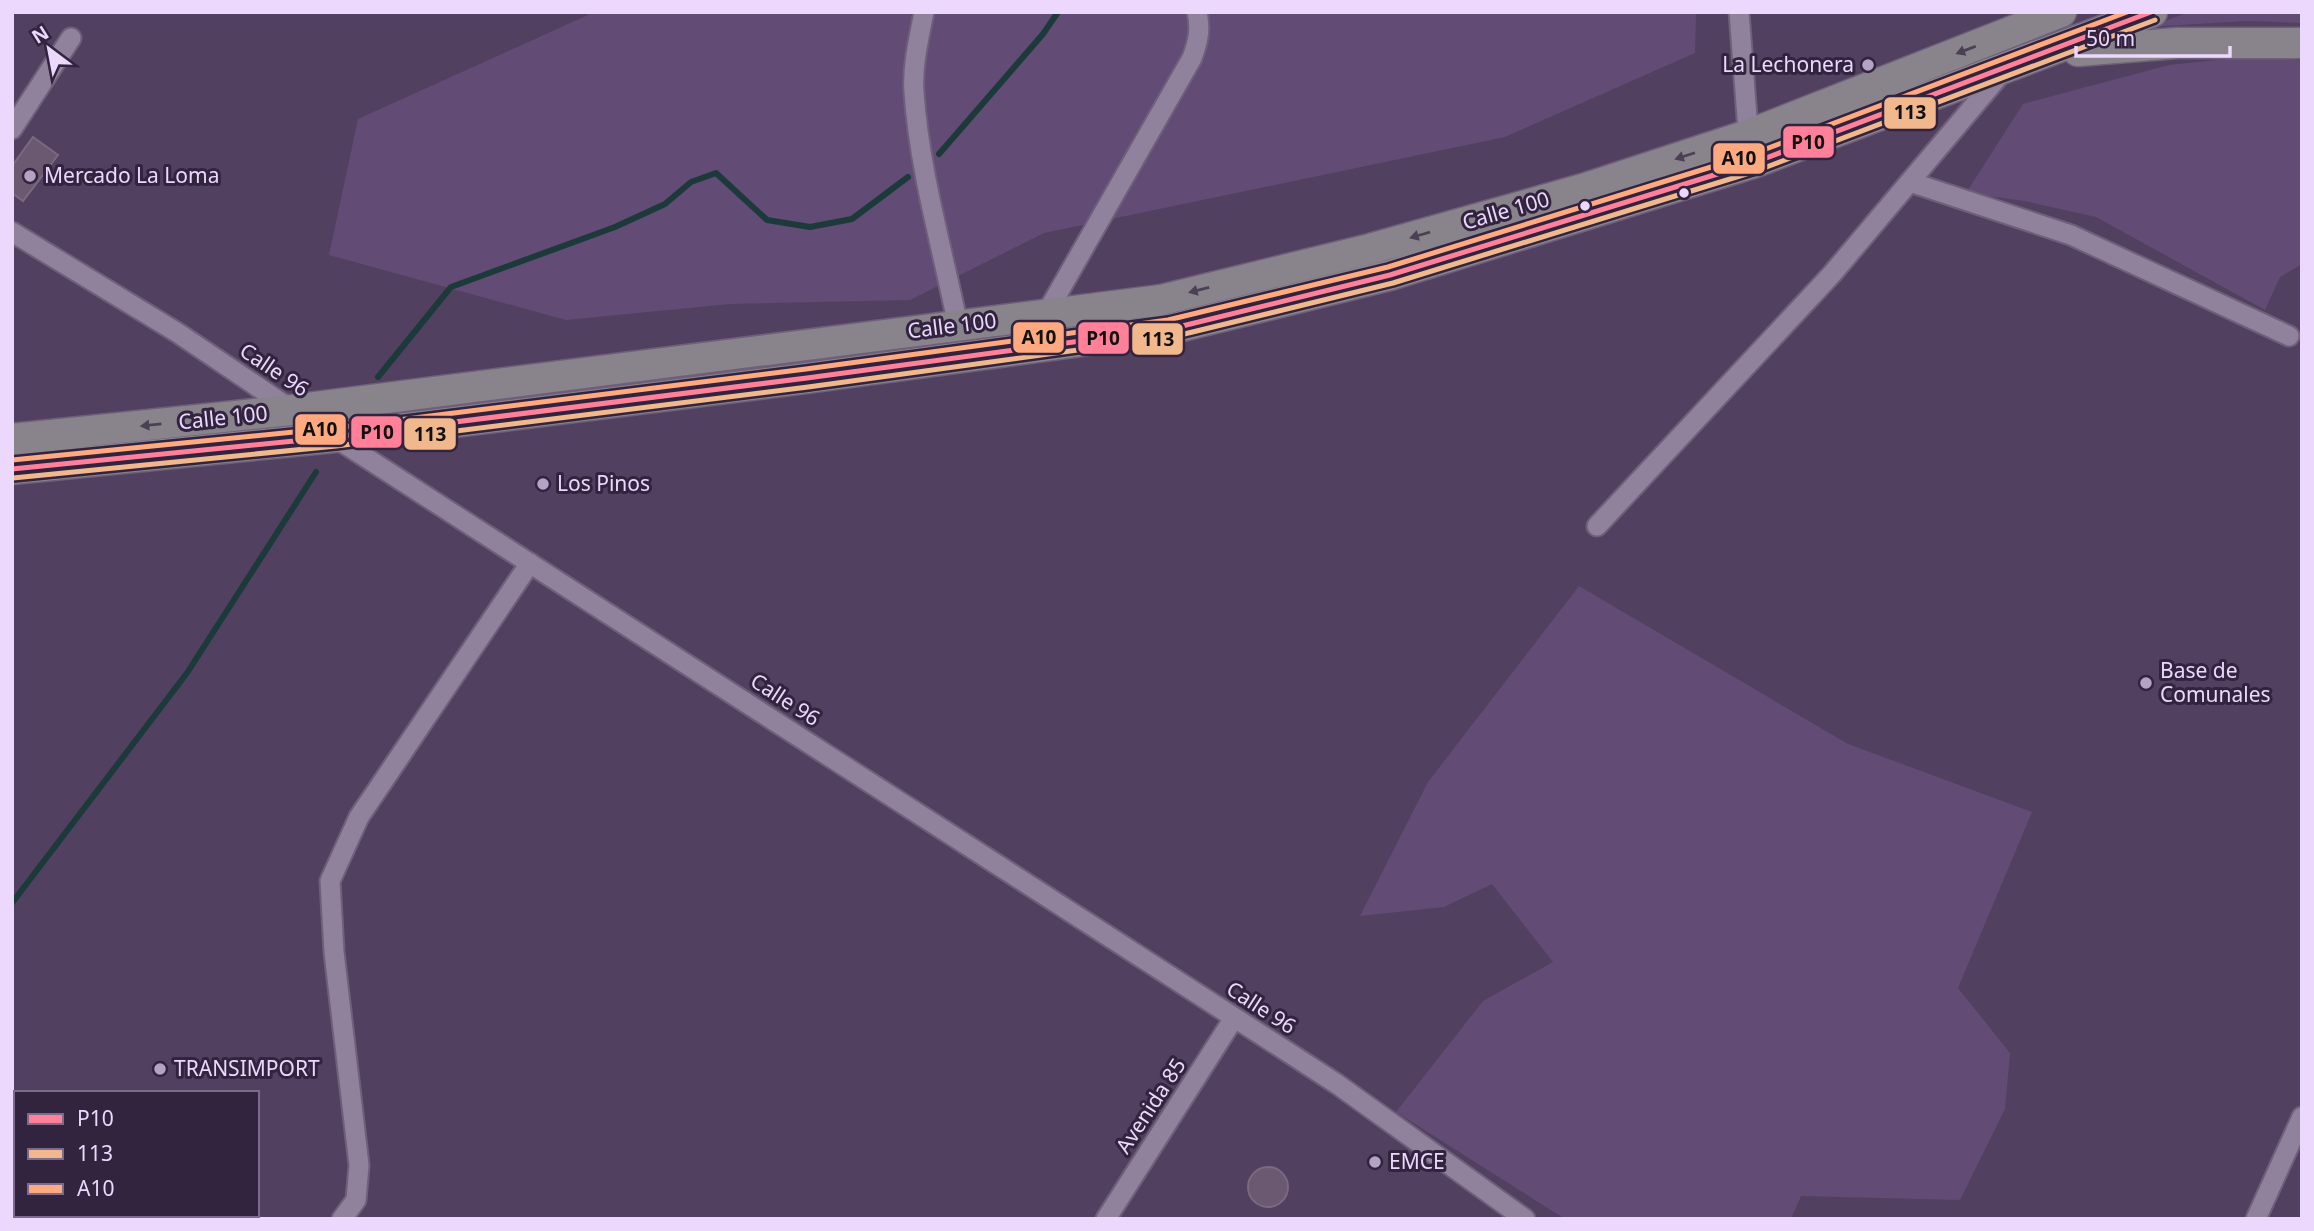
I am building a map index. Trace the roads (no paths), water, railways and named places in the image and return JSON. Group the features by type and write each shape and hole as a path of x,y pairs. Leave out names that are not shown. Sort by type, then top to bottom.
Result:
{"highway":[{"name":"Calle 100","path":"12,439 292,410 1161,300 1370,249 1583,189 1750,149 2061,12"},
{"name":"Calle 100","path":"12,469 335,437 794,380 1170,329 1390,275 1750,149 2005,69 2151,12"},
{"path":"2043,55 2177,43 2302,43"}],"street":[{"path":"924,12 915,63 914,91 930,194 958,326"},
{"path":"1046,314 1192,58 1200,23 1197,12"},
{"path":"1739,12 1750,149"},
{"path":"12,129 71,38"},
{"path":"1597,526 1832,274 2005,69"},
{"path":"1910,182 2071,235 2289,336"},
{"name":"Calle 96","path":"15,238 178,333 292,410 1234,1017 1337,1084 1525,1219"},
{"path":"342,1219 356,1200 359,1165 334,952 330,881 359,817 530,563"},
{"name":"Avenida 85","path":"1106,1219 1234,1017"},
{"path":"2256,1219 2302,1116"}],"waterway":[{"path":"939,154 1043,34 1058,12"},
{"path":"378,377 451,287 615,227 665,204 691,182 716,173 767,220 810,227 852,219 908,177"},
{"path":"12,903 187,673 316,472"}],"place":[{"name":"La Lechonera","path":"1868,65"},
{"name":"Mercado La Loma","path":"30,176"},
{"name":"Los Pinos","path":"543,484"},
{"name":"Base de Comunales","path":"2146,683"},
{"name":"TRANSIMPORT","path":"160,1069"},
{"name":"EMCE","path":"1375,1162"}]}
